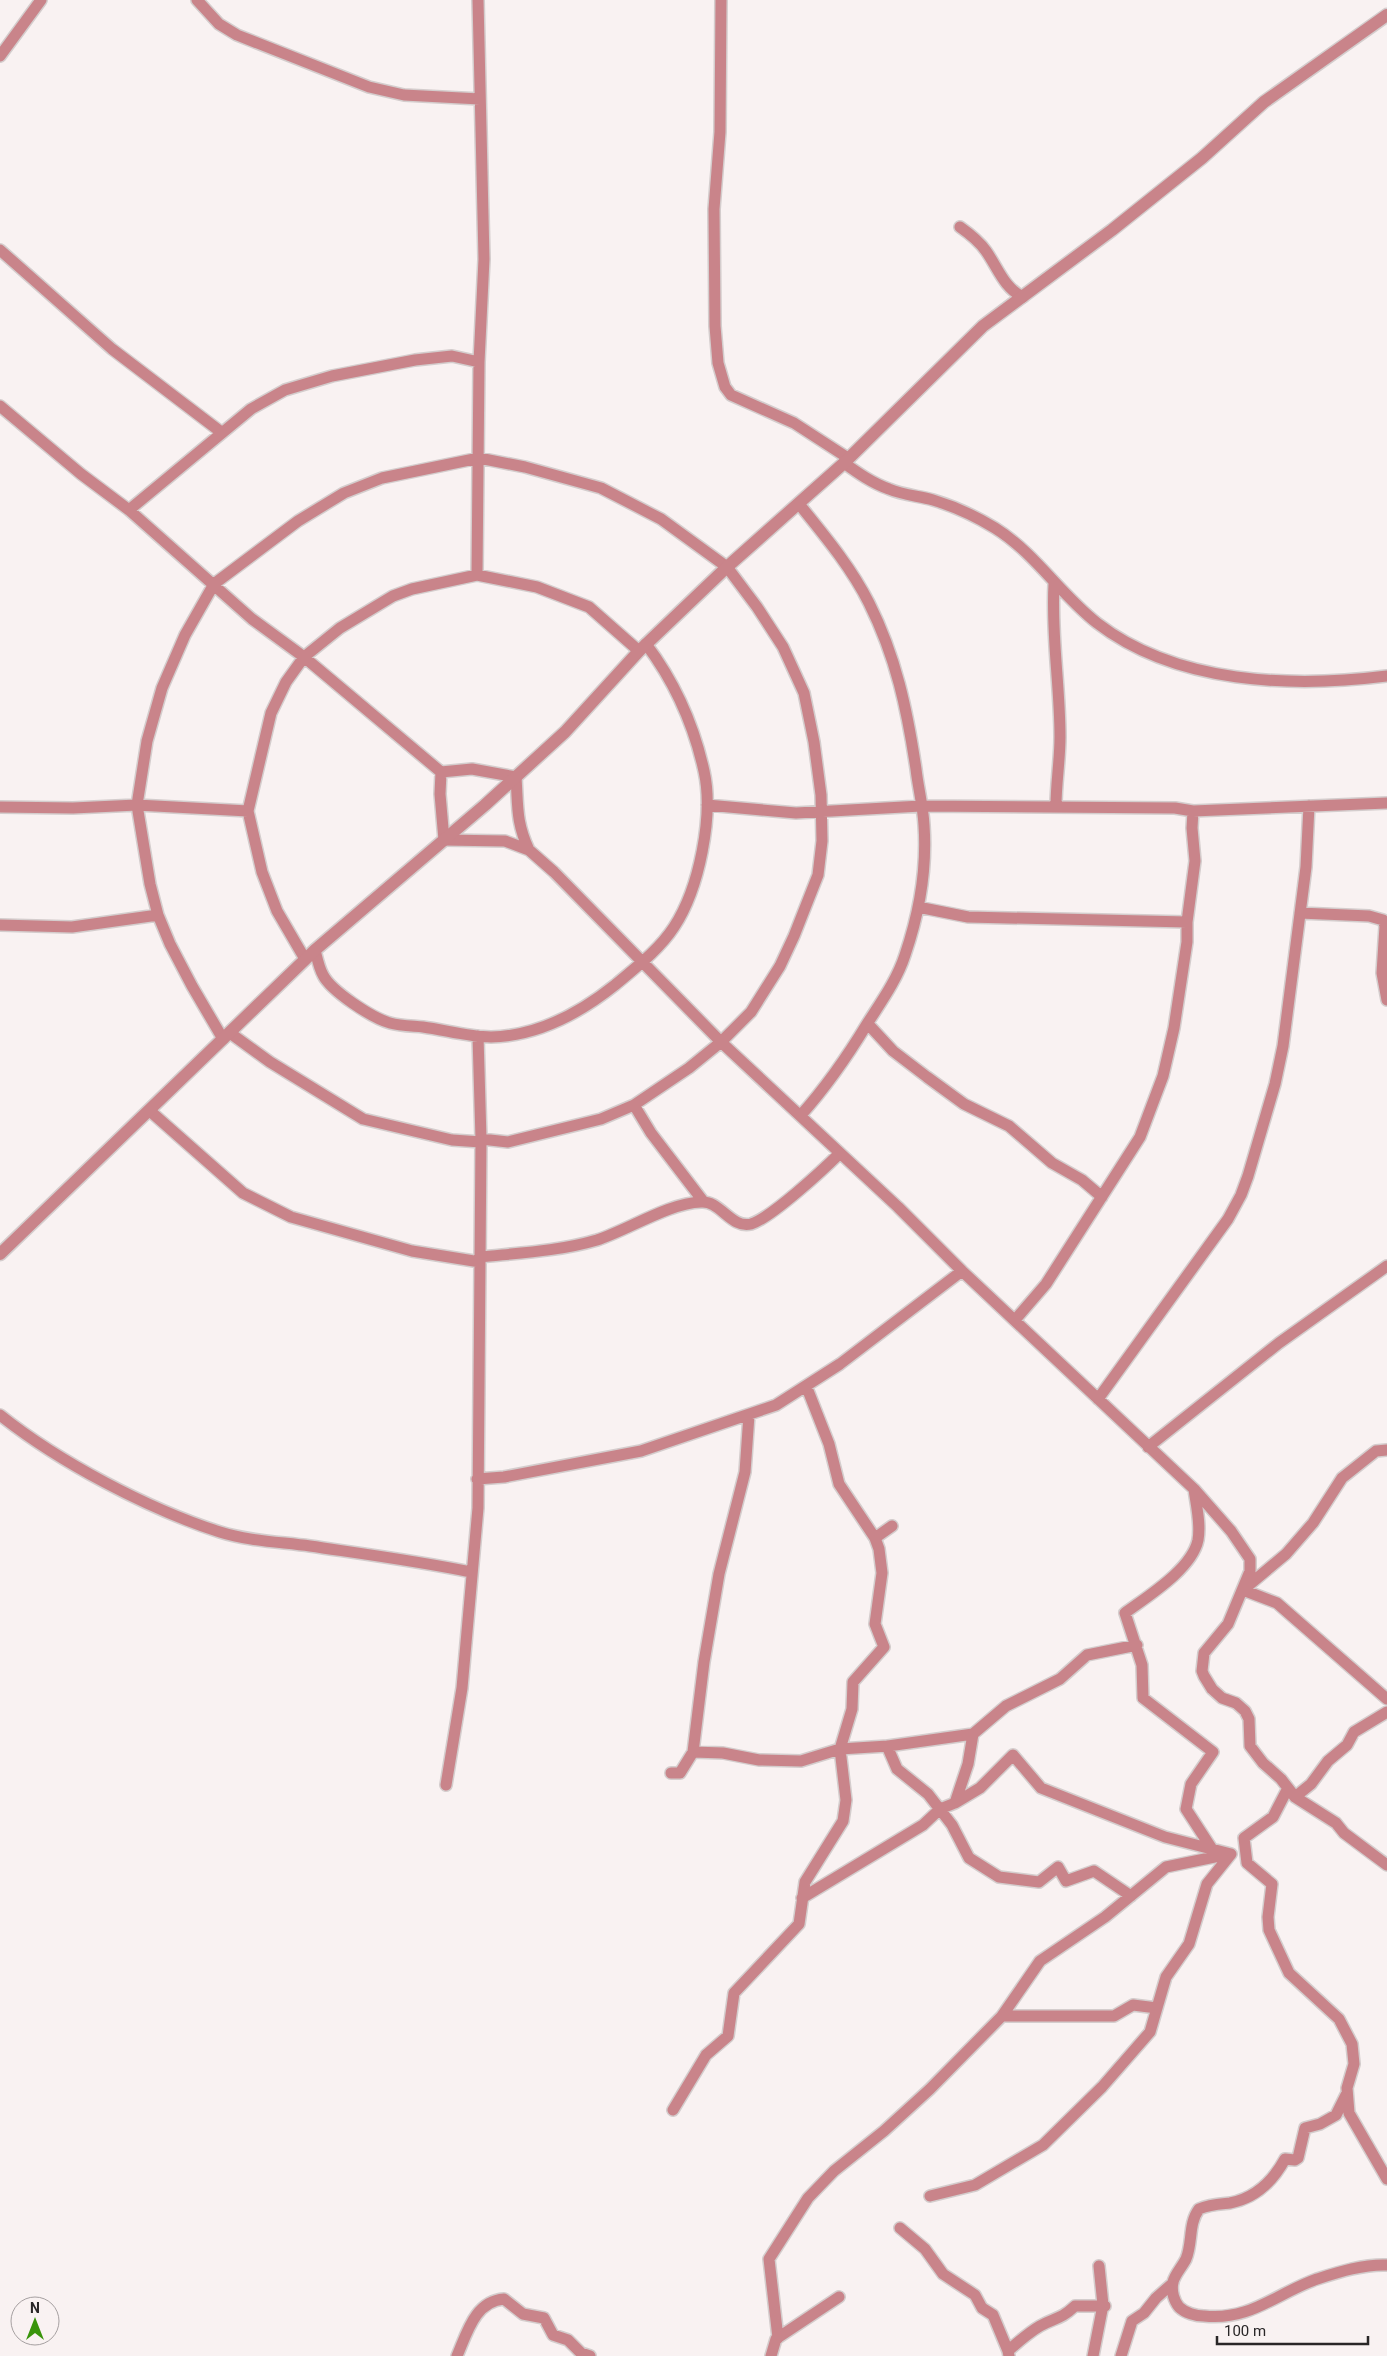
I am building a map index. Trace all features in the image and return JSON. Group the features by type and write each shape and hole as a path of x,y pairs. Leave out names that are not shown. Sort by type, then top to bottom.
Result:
{"street":[{"path":"0,56 40,0"},
{"path":"197,0 219,24 237,35 369,87 404,95 480,99"},
{"path":"477,575 479,362 484,259 478,0"},
{"path":"721,0 720,132 714,209 715,326 718,363 724,387 731,395 794,423 846,460 864,478 889,490 934,500 994,528 1040,564 1054,584 1097,623 1117,636 1152,654 1185,665 1222,674 1313,682 1387,676"},
{"path":"0,1254 150,1111 314,950 444,840 565,732 643,648 727,567 846,460 983,326 1202,158 1264,102 1387,15"},
{"path":"960,227 972,234 985,250 1012,292 1023,297"},
{"path":"0,250 112,349 221,432"},
{"path":"129,510 221,432 251,409 285,390 332,376 415,360 452,356 479,362"},
{"path":"0,406 129,510 252,619 304,658 441,772 472,769 516,777"},
{"path":"479,458 525,467 601,488 661,519 727,567 757,607 783,647 804,693 814,742 822,841 818,875 780,966 751,1012 721,1042 689,1068 634,1105 601,1119 508,1142 452,1140 389,1127 363,1119 226,1036 192,986 158,915 150,884 138,805 147,741 162,688 185,634 214,584 298,521 344,493 382,478 479,458"},
{"path":"799,504 853,575 887,643 909,716 924,825 924,867 918,906 905,956 886,996 868,1024 826,1087 800,1116"},
{"path":"305,960 277,911 262,872 248,811 271,713 286,682 304,658 340,628 393,596 412,589 477,575 537,587 589,607 643,648 666,671 694,737 705,772 707,805 701,858 691,895 673,928 642,963 603,995 562,1021 521,1032 492,1037 390,1023 353,1004 323,977 314,950"},
{"path":"1054,584 1052,621 1060,738 1056,777 1056,806"},
{"path":"441,772 440,794 444,840"},
{"path":"516,777 517,818 529,850 595,912 642,963 721,1042 1194,1489 1242,1546 1250,1559 1250,1571 1228,1624 1204,1653 1202,1671 1212,1689 1222,1698 1236,1703 1245,1711 1249,1718 1250,1746 1291,1793 1336,1823 1344,1832 1387,1865"},
{"path":"707,805 796,813 921,806 1175,808 1193,811 1387,803"},
{"path":"0,807 73,808 138,805 248,811"},
{"path":"1098,1400 1228,1219 1241,1195 1275,1084 1283,1046 1306,867 1309,806"},
{"path":"1015,1320 1046,1284 1140,1137 1163,1076 1175,1018 1187,942 1187,922 1196,861 1192,828 1193,811"},
{"path":"444,840 505,842 529,850"},
{"path":"918,906 968,917 1187,922"},
{"path":"1300,912 1369,916 1383,920 1385,926 1382,973 1387,1000"},
{"path":"0,925 72,927 158,915"},
{"path":"868,1024 893,1051 927,1077 964,1104 1009,1126 1052,1163 1082,1180 1102,1197"},
{"path":"446,1785 462,1688 471,1572 476,1544 481,1141 478,1036"},
{"path":"634,1105 651,1133 702,1201 717,1207 740,1224 750,1224 762,1219 840,1153"},
{"path":"150,1111 243,1193 291,1217 412,1251 480,1259 545,1250 597,1240 685,1205 702,1201"},
{"path":"1148,1447 1279,1343 1387,1266"},
{"path":"477,1479 504,1477 642,1451 776,1405 807,1388 896,1323 962,1271"},
{"path":"673,2110 706,2055 728,2036 734,1992 799,1924 805,1882 843,1821 846,1800 840,1749 852,1709 853,1682 884,1647 875,1624 882,1573 879,1549 875,1538 838,1484 829,1444 807,1388"},
{"path":"0,1415 26,1436 142,1501 221,1532 471,1572"},
{"path":"671,1772 680,1772 693,1752 704,1662 719,1574 745,1472 749,1415"},
{"path":"1242,1590 1286,1554 1313,1523 1342,1478 1376,1451 1387,1450"},
{"path":"1194,1489 1199,1525 1198,1542 1179,1573 1125,1613 1142,1665 1143,1698 1213,1752 1191,1784 1186,1810 1212,1849"},
{"path":"875,1538 892,1526"},
{"path":"1242,1590 1277,1602 1387,1699"},
{"path":"693,1752 723,1753 759,1760 801,1761 840,1749 887,1746 973,1734 1006,1706 1060,1680 1087,1655 1137,1645"},
{"path":"1121,2356 1132,2321 1144,2314 1156,2298 1173,2283 1186,2259 1190,2243 1191,2226 1200,2209 1254,2195 1281,2169 1285,2158 1295,2160 1298,2158 1305,2128 1320,2124 1336,2115 1346,2095 1354,2064 1352,2044 1334,2014 1284,1966 1269,1930 1268,1909 1272,1884 1247,1863 1244,1838 1273,1817 1291,1793 1311,1784 1328,1761 1347,1745 1354,1732 1387,1712"},
{"path":"955,1803 968,1764 973,1734"},
{"path":"887,1746 896,1769 928,1794 952,1825 970,1858 999,1877 1039,1882 1058,1867 1066,1881 1094,1871 1131,1896"},
{"path":"802,1898 923,1825 940,1809 955,1803 980,1788 1013,1755 1041,1788 1165,1837 1231,1854"},
{"path":"771,2356 778,2338 769,2259 808,2198 834,2170 884,2131 923,2095 1002,2016 1040,1961 1105,1917 1166,1868 1231,1854"},
{"path":"930,2196 975,2185 1043,2145 1102,2087 1150,2032 1166,1977 1189,1944 1207,1884 1231,1854"},
{"path":"1002,2016 1114,2016 1133,2005 1157,2008"},
{"path":"1346,2095 1349,2113 1381,2164 1387,2179"},
{"path":"900,2228 925,2249 943,2274 975,2295 982,2308 993,2315 1009,2354 1025,2336 1042,2325 1062,2318 1075,2306 1104,2306"},
{"path":"1173,2283 1174,2301 1182,2310 1198,2316 1223,2318 1238,2316 1316,2280 1365,2266 1387,2264"},
{"path":"1093,2356 1104,2306 1099,2266"},
{"path":"778,2338 839,2297"},
{"path":"458,2356 481,2310 489,2302 504,2299 524,2314 544,2318 553,2335 568,2340 581,2353 590,2356"}]}
